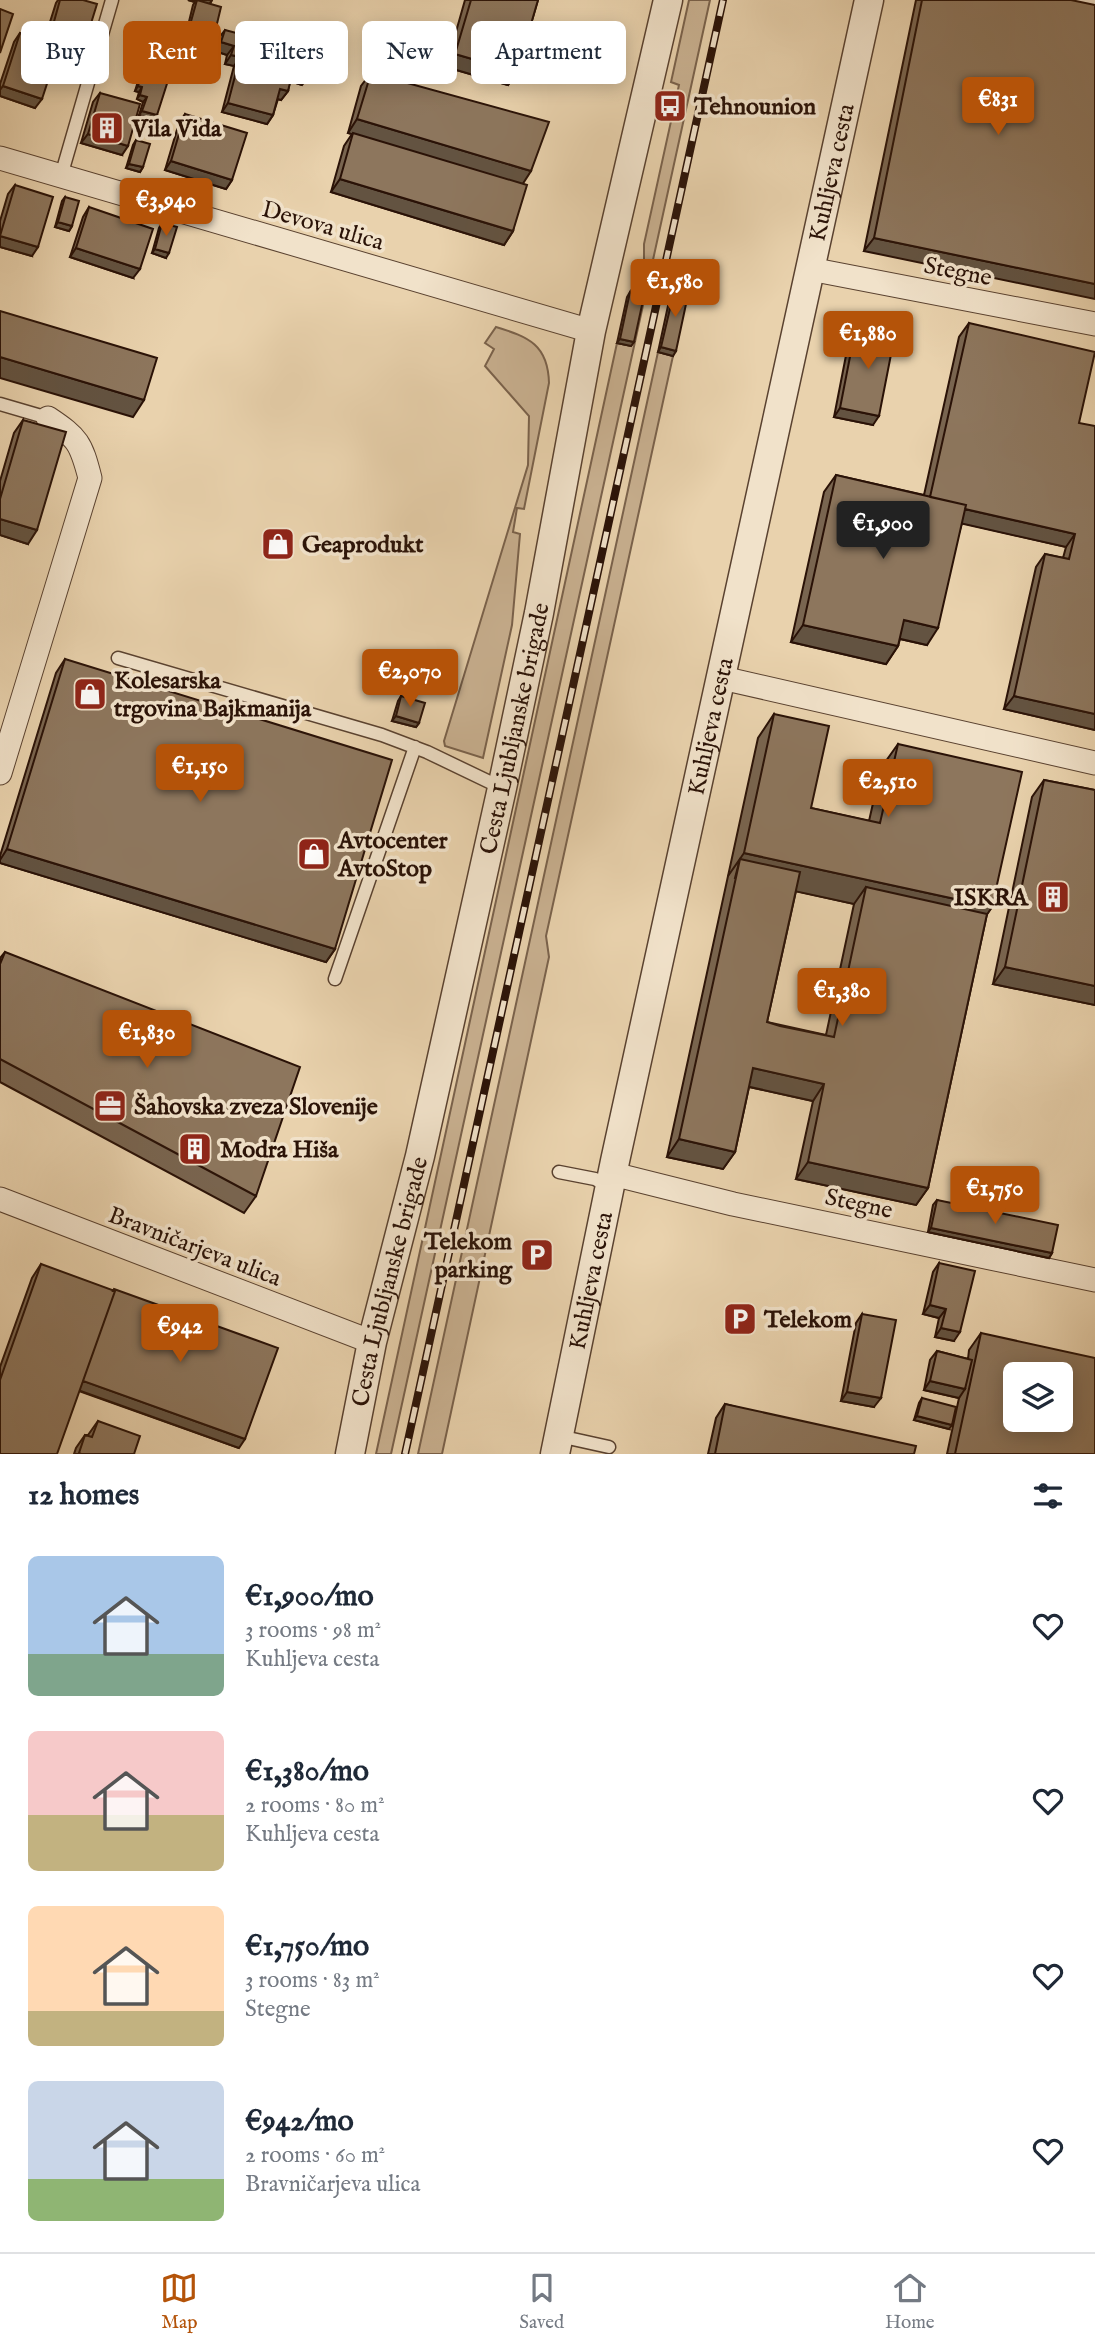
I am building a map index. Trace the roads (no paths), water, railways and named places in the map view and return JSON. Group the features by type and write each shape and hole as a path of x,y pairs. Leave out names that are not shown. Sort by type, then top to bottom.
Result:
{"street":[{"name":"Cesta Ljubljanske brigade","path":"350,1454 372,1342 420,1156 502,788 539,613 591,331 668,0"},
{"name":"Kuhljeva cesta","path":"557,1445 869,0"},
{"name":"Devova ulica","path":"0,158 591,331"},
{"name":"Stegne","path":"810,269 1095,324"},
{"path":"0,773 89,478 83,450 68,431 48,418"},
{"path":"722,678 1095,763"},
{"name":"Stegne","path":"612,1181 1095,1280"},
{"name":"Bravničarjeva ulica","path":"0,1199 372,1342"}],"lane":[{"path":"61,176 112,0"},
{"path":"1071,0 1095,5"},
{"path":"0,404 48,418"},
{"path":"118,658 382,735 415,747 502,788"},
{"path":"335,979 415,747"},
{"path":"559,1172 612,1181"},
{"path":"557,1445 609,1447"}],"railway":[{"path":"405,1454 723,0"}],"place":[{"name":"Tehnounion","path":"670,106"},
{"name":"Vila Vida","path":"107,128"},
{"name":"Geaprodukt","path":"278,544"},
{"name":"Kolesarska trgovina Bajkmanija","path":"90,694"},
{"name":"Avtocenter AvtoStop","path":"314,854"},
{"name":"ISKRA","path":"1053,897"},
{"name":"Šahovska zveza Slovenije","path":"110,1106"},
{"name":"Modra Hiša","path":"195,1149"},
{"name":"Telekom parking","path":"537,1255"},
{"name":"Telekom","path":"740,1319"}]}
